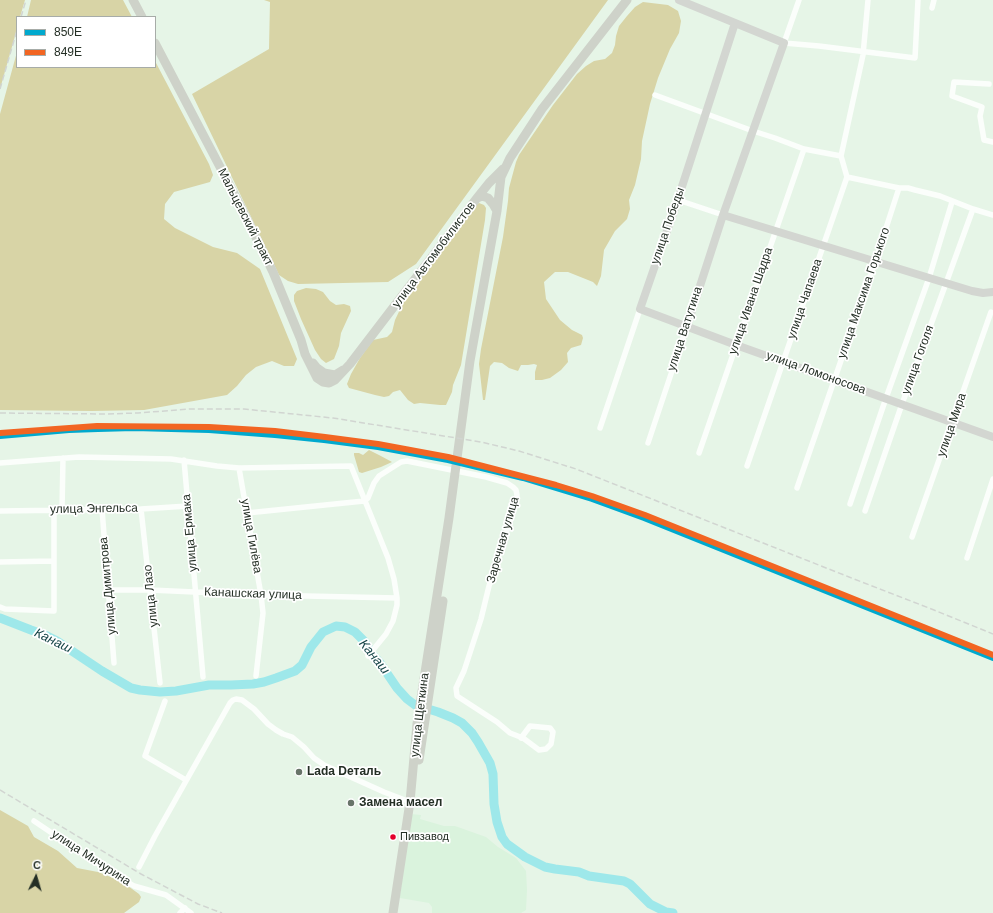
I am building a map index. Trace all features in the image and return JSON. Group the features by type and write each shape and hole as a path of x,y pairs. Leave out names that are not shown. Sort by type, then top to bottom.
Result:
{"main road":[{"path":"133,0 141,16"},
{"path":"473,362 501,177 506,166 542,109 627,0"},
{"name":"Мальцевский тракт","path":"156,45 240,205 273,272 301,340 305,354 315,370 324,373 333,379"},
{"path":"477,198 506,166"},
{"path":"473,362 501,211 506,166"},
{"name":"улица Автомобилистов","path":"333,379 335,375 350,364 477,198 482,196 488,198 497,211"},
{"name":"улица Щеткина","path":"393,913 452,518 473,362"}],"street":[{"path":"679,0 784,43 915,58 918,0"},
{"path":"784,43 799,0"},
{"path":"868,0 864,51 841,156 847,177 899,188 922,191 940,196 973,210 993,215"},
{"path":"932,8 934,0"},
{"name":"улица Победы","path":"600,428 678,200 735,23"},
{"name":"улица Ватутина","path":"648,443 723,215 784,43"},
{"path":"989,84 954,82 952,96 982,107 980,116 984,140 993,142"},
{"path":"655,95 804,149 841,156"},
{"name":"улица Ивана Шадра","path":"699,453 804,149"},
{"name":"улица Чапаева","path":"747,466 847,177"},
{"name":"улица Максима Горького","path":"797,488 899,188"},
{"path":"678,200 946,283 978,292 993,292"},
{"name":"улица Гоголя","path":"850,504 929,278 952,202"},
{"name":"улица Гоголя","path":"865,511 902,404 973,210"},
{"name":"улица Ломоносова","path":"640,309 993,437"},
{"name":"улица Мира","path":"912,537 991,312"},
{"path":"0,464 86,457 170,459 240,468 351,466 388,558 394,579 397,598 397,606 393,621 386,634 368,656"},
{"path":"62,458 62,510"},
{"name":"улица Ермака","path":"184,460 203,677"},
{"name":"Заречная улица","path":"364,501 368,498 374,483 379,476 401,462 407,461 486,477 507,483 516,490 518,495 489,586 481,619 464,671 456,688 457,696 497,722 510,733 521,738"},
{"name":"улица Гилёва","path":"240,468 263,613 256,676"},
{"path":"967,558 993,480"},
{"path":"246,513 364,501"},
{"name":"улица Энгельса","path":"0,511 142,509 188,506"},
{"name":"улица Димитрова","path":"102,509 114,663"},
{"name":"улица Лазо","path":"142,509 160,683"},
{"path":"0,607 5,609 54,611 54,510"},
{"path":"0,562 54,562"},
{"name":"Канашская улица","path":"109,590 397,598"},
{"path":"138,866 227,707 233,700 236,699 242,700 254,708 268,724 283,734 292,737 314,758 324,765 410,802"},
{"path":"165,701 145,756 186,780"},
{"path":"530,726 550,728 553,732 551,744 546,749 539,750 521,738 530,726"},
{"name":"улица Мичурина","path":"34,821 134,886 166,894 182,911 192,913"}],"shaded area":[{"path":"0,0 25,0 20,16 16,16 16,33 0,89"},
{"path":"31,0 123,0 131,16 27,16"},
{"path":"264,0 608,0 416,264 388,282 298,284 288,281 279,275 192,94 269,49 270,2"},
{"path":"643,2 668,5 678,11 681,21 679,33 670,49 658,78 650,104 642,141 641,159 635,185 629,200 630,209 627,219 615,231 604,250 601,276 597,286 593,282 568,272 555,272 544,282 546,299 560,320 572,330 582,335 583,338 581,345 571,348 567,353 568,362 561,370 550,378 542,380 535,380 537,365 521,365 518,371 509,368 502,363 494,362 490,366 485,400 483,400 479,364 481,349 503,237 509,188 516,162 519,155 553,105 577,74 594,61 605,59 612,53 619,26 635,7"},
{"path":"16,56 16,68 156,68 156,63 209,164 213,175 210,182 174,192 165,204 164,219 175,228 213,247 237,253 260,269 297,359 294,366 284,366 272,361 256,367 227,395 144,410 0,410 0,114"},
{"path":"479,203 484,205 486,208 485,220 461,365 446,405 414,404 408,400 400,390 384,397 349,388 347,384 360,358 373,340 387,337 392,332 395,320 405,299 475,205"},
{"path":"306,288 316,289 323,292 330,301 336,305 344,304 350,306 351,311 341,333 339,346 334,359 326,363 321,359 315,350 294,301 294,295 297,291"},
{"path":"369,450 392,462 362,473 359,472 354,453 363,455"},
{"path":"0,810 28,826 34,837 58,851 77,868 98,872 121,881 139,894 141,897 139,902 124,913 0,913"},
{"path":"411,814 421,815 420,819 444,826 455,826 486,837 498,847 516,858 526,871 526,910 521,913 432,913 432,907 429,903 400,898"}],"waterway":[{"name":"Канаш","path":"0,618 57,641 131,688 160,692 176,691 209,685 253,684 276,678 295,671 302,665 311,647 323,632 336,626 345,627 355,632 365,642 397,688 407,699 415,705 453,718 462,723 472,733 490,763 493,774 494,804 497,822 502,837 507,844 525,857 545,867 624,881 630,884 650,904 666,912 673,913"}],"railway":[{"path":"21,16 26,0"},
{"path":"0,89 16,33"},
{"path":"0,413 105,414 190,409 244,409 333,418 481,442 519,451 576,469 993,634"},
{"path":"0,790 141,874 198,904 222,913"}],"transit line":[{"name":"849Е","path":"0,433 97,426 209,427 275,431 325,437 378,444 448,457 556,485 645,515 993,655"},
{"name":"850Е","path":"0,436 98,429 134,428 209,430 324,440 378,447 448,460 523,478 592,499 644,518 993,658"}],"place":[{"name":"Lada Dеталь","path":"299,772"},
{"name":"Замена масел","path":"351,803"},
{"name":"Пивзавод","path":"393,837"}]}
